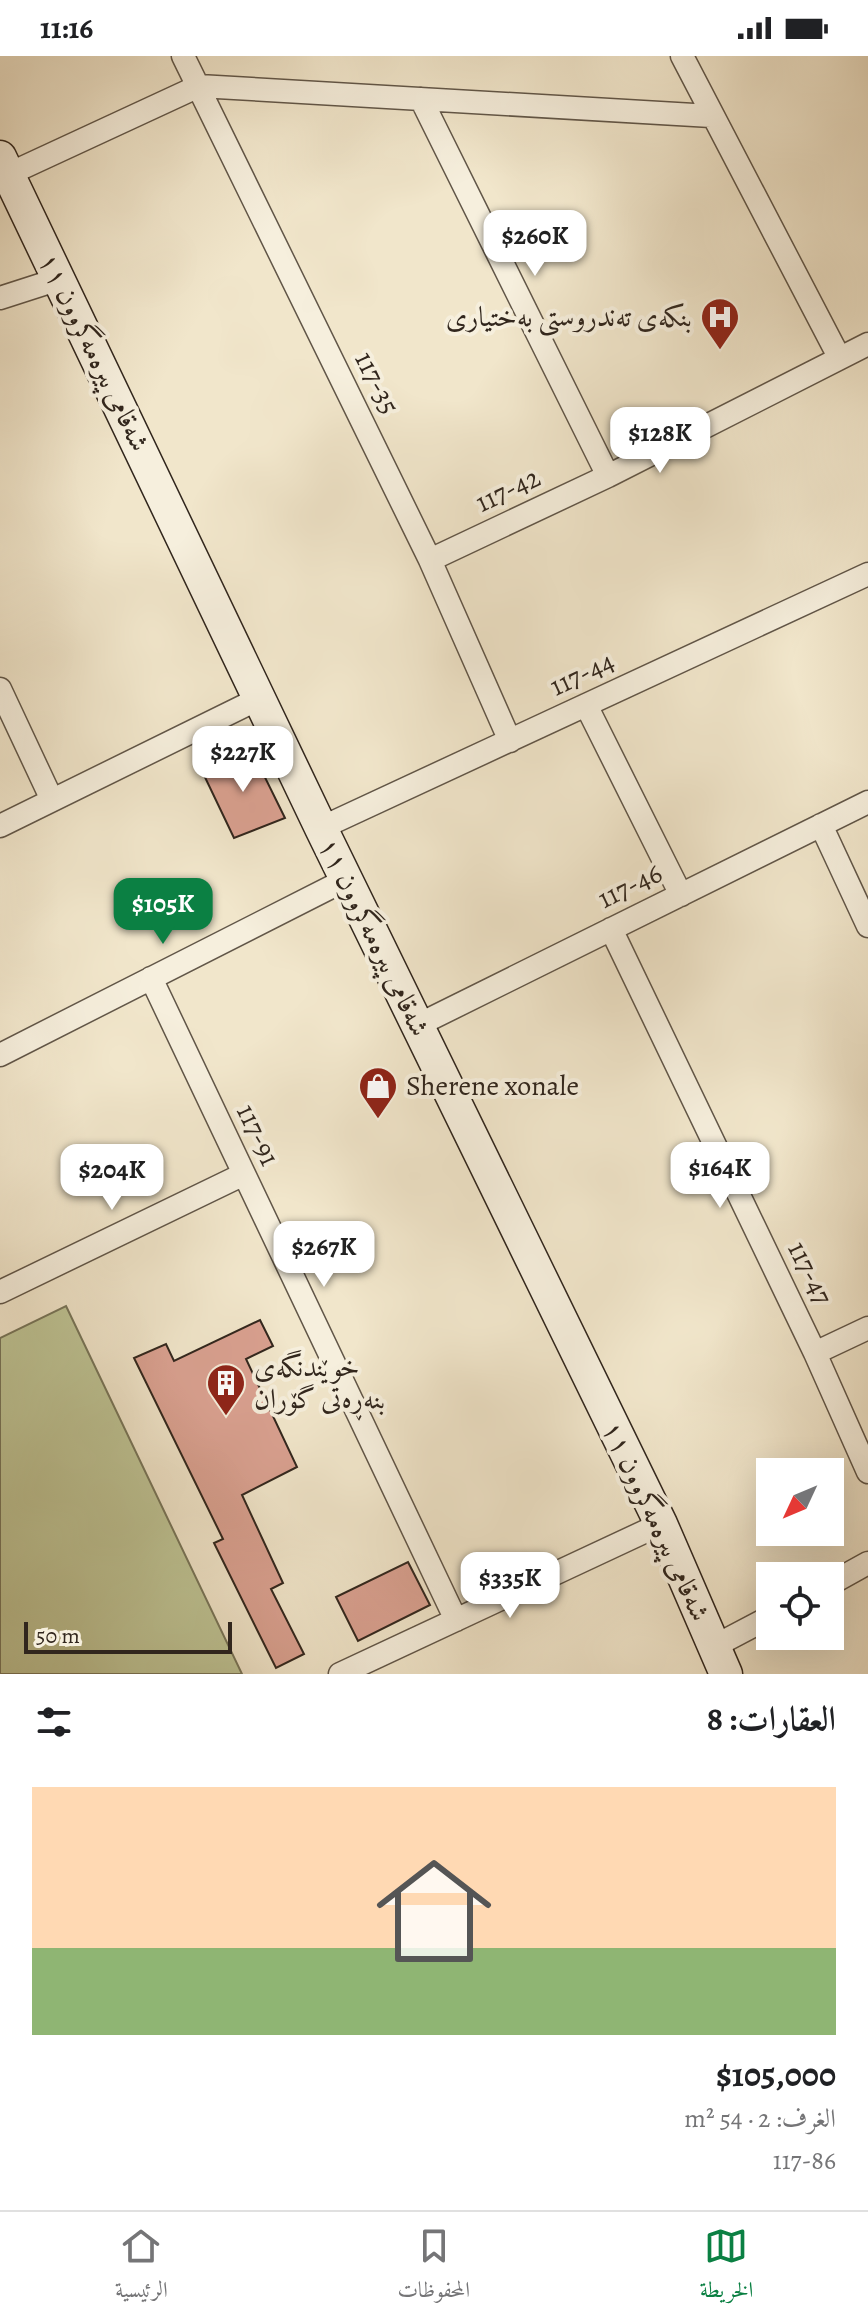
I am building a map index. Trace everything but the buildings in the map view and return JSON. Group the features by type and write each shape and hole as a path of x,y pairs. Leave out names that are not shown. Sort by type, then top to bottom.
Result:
{"street":[{"name":"117-35","path":"183,56 430,560 510,741"},
{"path":"682,56 839,357"},
{"path":"4,165 199,86 711,116"},
{"path":"421,99 608,476"},
{"name":"شەقامی پیرەمەگروون ١١","path":"4,165 321,828 661,1524 720,1661"},
{"path":"0,298 59,279"},
{"name":"117-42","path":"430,560 608,476 868,344"},
{"name":"117-44","path":"321,828 868,574"},
{"path":"0,689 52,800"},
{"path":"0,826 260,698"},
{"path":"586,705 681,895"},
{"name":"117-46","path":"418,1025 868,802"},
{"path":"821,825 868,926"},
{"path":"0,1055 347,879"},
{"name":"117-47","path":"611,929 815,1353 868,1472"},
{"name":"117-91","path":"151,978 456,1620"},
{"path":"0,1292 244,1174"},
{"path":"815,1353 868,1328"},
{"path":"340,1674 661,1524"},
{"path":"844,1576 868,1563"},
{"path":"720,1661 756,1629"}],"green space":[{"path":"66,1306 242,1674 0,1674 0,1338"}],"place":[{"name":"بنکەی تەندروستی بەختیاری","path":"720,351"},
{"name":"Sherene xonale","path":"378,1120"},
{"name":"خوێندنگەی بنەڕەتی گۆران","path":"226,1417"}]}
